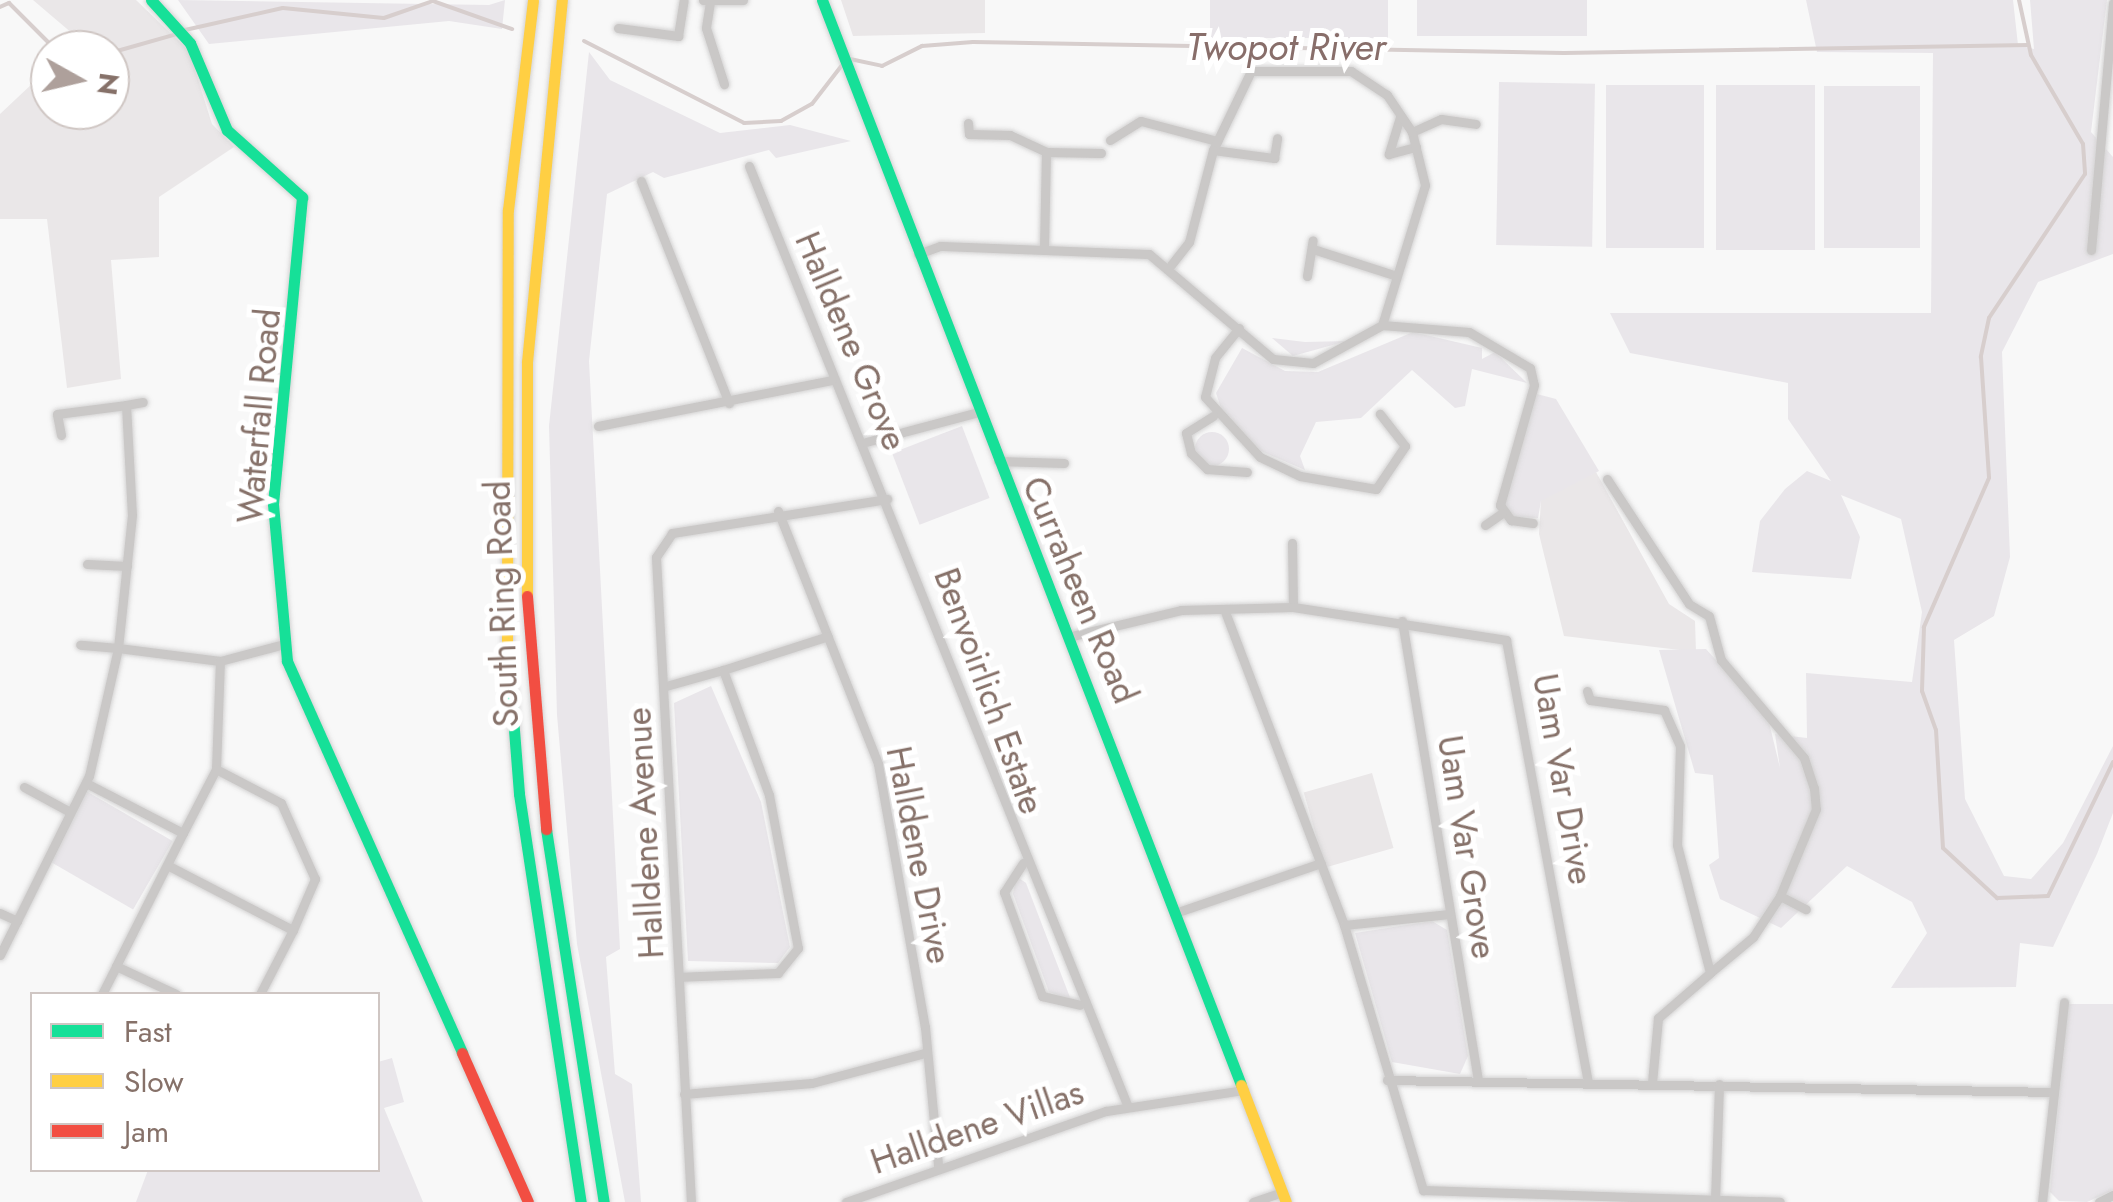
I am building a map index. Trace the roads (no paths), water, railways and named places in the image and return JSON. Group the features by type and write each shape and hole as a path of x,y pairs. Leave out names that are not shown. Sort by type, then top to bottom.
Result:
{"main road":[{"name":"Waterfall Road","path":"152,0 181,32 228,130 294,186 306,211 272,504 284,644 528,1202"},
{"path":"512,149 524,0"},
{"name":"South Ring Road","path":"534,0 512,149 500,459 508,674 581,1202"},
{"name":"South Ring Road","path":"562,0 526,362 528,637 548,861 604,1202"},
{"path":"554,84 571,0"},
{"name":"Curraheen Road","path":"822,0 840,58 975,413 1072,636 1284,1197"}],"street":[{"path":"618,28 678,36 684,0"},
{"path":"724,84 706,28 706,1 744,0"},
{"path":"2091,250 2113,2"},
{"path":"1171,266 1194,225 1215,146 1240,83 1267,65 1352,71 1400,116 1412,132 1416,147 1421,208 1391,274 1382,325"},
{"path":"1400,116 1389,154 1416,147"},
{"path":"1412,132 1441,119 1476,124"},
{"path":"1110,140 1141,121 1215,146 1274,158 1277,138"},
{"path":"968,123 969,134 1010,135 1046,152 1100,153"},
{"path":"1044,248 1046,152"},
{"name":"Halldene Grove","path":"749,166 832,380 866,442 903,538"},
{"path":"642,182 729,404"},
{"path":"1308,276 1313,244 1391,274"},
{"path":"915,255 940,246 1119,247 1171,266 1273,359 1300,364 1336,355 1382,325 1469,332 1530,368 1534,385 1502,513 1485,525"},
{"path":"1239,328 1206,377 1213,416 1281,469 1368,490 1391,478 1405,446 1380,414"},
{"path":"598,426 729,404 832,380"},
{"path":"61,435 57,414 142,402"},
{"path":"0,956 86,783 118,648 127,566 126,405"},
{"path":"866,442 975,413"},
{"path":"1213,416 1186,433 1190,453 1207,469 1247,472"},
{"path":"997,462 1064,463"},
{"path":"1607,479 1689,604 1709,616 1722,660 1804,758 1816,809 1780,896 1754,937 1658,1018 1652,1083"},
{"name":"Halldene Avenue","path":"691,1202 661,543 778,512 887,499"},
{"name":"Halldene Drive","path":"778,512 878,764 925,1053 938,1165"},
{"path":"1502,513 1533,523"},
{"name":"Benvoirlich Estate","path":"903,538 1023,863 1080,1006 1128,1107"},
{"path":"1292,543 1293,607"},
{"path":"87,564 127,566"},
{"name":"Uam Var Drive","path":"1072,636 1224,609 1293,607 1492,632 1512,652 1588,1082"},
{"path":"1224,609 1344,925 1416,1182 1433,1195 1780,1202"},
{"name":"Uam Var Grove","path":"1402,621 1478,1080"},
{"path":"722,670 828,636"},
{"path":"80,645 220,661 284,644"},
{"path":"103,992 216,769 220,661"},
{"name":"Halldene Avenue","path":"666,686 722,670 769,795 798,948 778,973 680,978"},
{"path":"1587,692 1590,700 1656,706 1677,732 1677,846 1710,974"},
{"path":"216,769 281,803 315,879 261,992"},
{"path":"86,783 183,833"},
{"path":"24,788 70,812"},
{"name":"Benvoirlich Estate","path":"1023,863 1004,892 1042,996 1080,1006"},
{"path":"1178,912 1321,863"},
{"path":"167,865 293,930"},
{"path":"1780,896 1806,910"},
{"path":"0,912 16,921"},
{"path":"1344,925 1449,914"},
{"path":"116,966 172,992"},
{"path":"2042,1202 2064,1002"},
{"path":"684,1094 812,1084 925,1053"},
{"path":"1387,1080 2054,1092"},
{"path":"1715,1200 1719,1084"},
{"name":"Halldene Villas","path":"846,1202 938,1165 1128,1107 1244,1090"},
{"path":"2099,1202 2113,1195"},
{"path":"1253,1202 1284,1197"}],"waterway":[{"path":"2019,0 2031,55 2083,144 2085,174 1989,318 1981,357 1989,478 1924,627 1922,691 1936,730 1943,848 1997,898 2048,896 2113,762"},
{"path":"185,30 283,8 384,18 433,1 512,29"},
{"path":"0,7 9,3 36,30"},
{"path":"130,47 177,34"},
{"name":"Twopot River","path":"584,41 744,123 781,121 812,104 842,65"},
{"name":"Twopot River","path":"850,59 882,66 922,46 973,42 1564,53 2028,45"}]}
